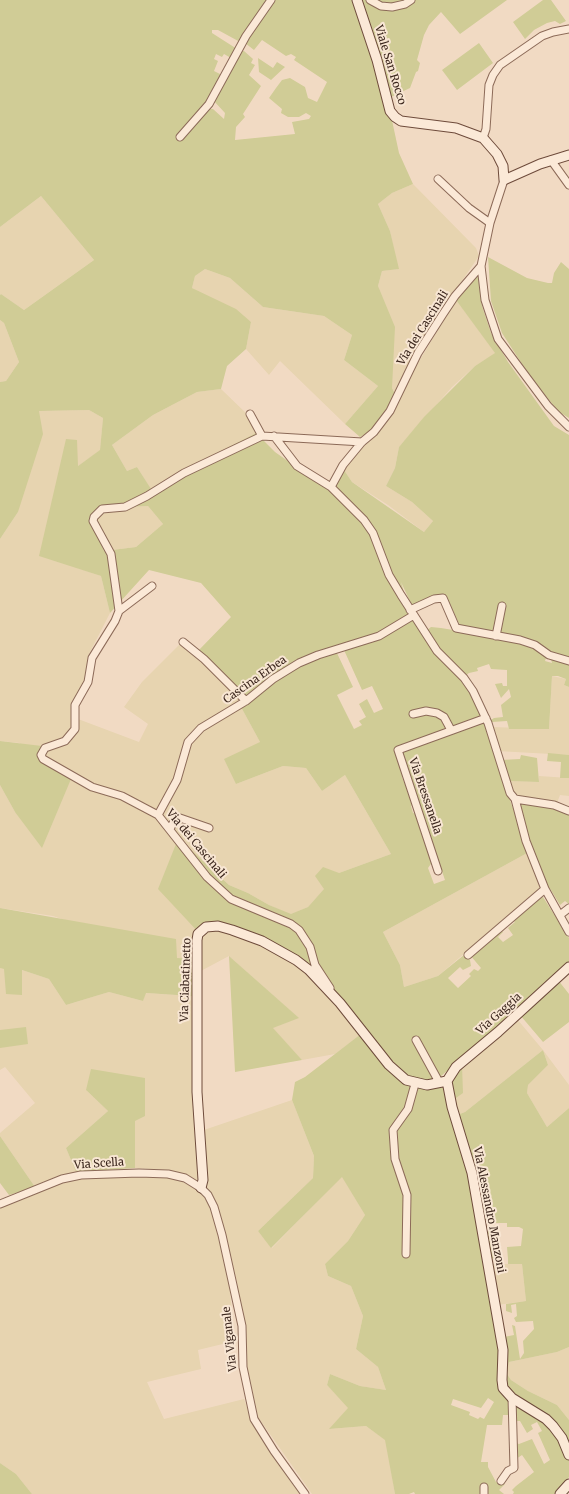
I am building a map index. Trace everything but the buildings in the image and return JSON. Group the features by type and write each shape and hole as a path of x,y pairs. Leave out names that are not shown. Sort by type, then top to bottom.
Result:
{"street":[{"path":"180,137 209,104 246,36 271,0"},
{"name":"Viale San Rocco","path":"357,0 377,60 390,111 401,121 456,128 483,138 497,154 503,166 504,180"},
{"path":"370,0 381,6 392,7 404,4 411,0"},
{"path":"483,138 486,129 489,85 493,75 500,66 542,36 569,29"},
{"path":"569,155 551,160 504,180 490,223 481,266 485,300 498,339 548,406 569,426"},
{"path":"551,160 569,185"},
{"path":"438,179 469,208 490,223"},
{"name":"Via dei Cascinali","path":"331,487 343,465 362,442 374,432 390,411 418,353 455,296 481,266"},
{"path":"250,414 262,436"},
{"path":"119,612 111,554 95,524 94,517 102,509 125,507 147,496 184,473 262,436 362,442"},
{"path":"274,436 297,466 331,487 364,520 373,533 389,575 412,612 437,651 464,678 486,718 510,793 515,799 526,841 545,889 569,932"},
{"path":"119,612 152,586"},
{"name":"Cascina Erbea","path":"158,815 177,780 186,748 192,736 208,724 246,701 273,679 299,663 318,655 379,636 412,612 434,599 443,598 456,628 496,636"},
{"path":"502,606 496,636 520,640 535,645 550,655 569,661"},
{"name":"Via dei Cascinali","path":"119,612 116,621 92,658 88,682 75,705 75,729 65,741 45,748 41,755 43,759 92,787 122,796 158,815 207,877 231,900 291,924 299,930 310,947 315,965 340,1004"},
{"path":"183,642 204,659 246,701"},
{"path":"413,714 426,711 437,712 444,717 451,730"},
{"name":"Via Bressanella","path":"438,871 398,752 400,748 486,718"},
{"path":"515,799 554,805 569,810"},
{"path":"170,829 174,821 180,818 209,828"},
{"path":"468,955 545,889"},
{"path":"560,915 569,908"},
{"name":"Via Ciabatinetto","path":"201,1188 204,1180 196,1092 196,956 198,934 202,930 211,926 232,930 282,951 296,960 314,975 340,1004 389,1065 406,1080 415,1084"},
{"name":"Via dei Cascinali","path":"314,975 315,965"},
{"name":"Via Gaggia","path":"443,1081 456,1067 498,1032 569,968"},
{"path":"406,1254 407,1196 395,1159 393,1130 408,1109 415,1084 427,1085 443,1081 416,1040"},
{"name":"Via Alessandro Manzoni","path":"443,1081 467,1153 473,1180 503,1350 502,1380 506,1393 546,1419 562,1438 569,1455"},
{"name":"Via Scella","path":"0,1204 62,1179 81,1175 128,1173 168,1174 185,1178 201,1188"},
{"name":"Via Viganale","path":"201,1188 208,1195 214,1207 222,1235 242,1326 243,1368 254,1419 281,1462 305,1494"},
{"path":"501,1481 508,1471 514,1468 512,1398"},
{"path":"560,1494 569,1484"}],"shaded area":[{"path":"0,0 269,0 240,42 218,30 212,30 212,33 237,49 231,58 224,54 222,57 216,54 214,59 218,61 214,71 222,75 220,80 211,97 185,130 187,132 208,109 213,109 224,119 225,113 213,100 239,51 244,51 253,59 251,63 255,65 249,75 261,86 243,114 245,117 236,127 235,140 295,134 292,122 309,119 311,116 306,113 299,117 288,117 281,113 282,109 269,98 282,80 290,78 305,87 308,98 317,102 327,82 294,60 296,57 291,54 286,56 262,40 254,50 245,43 274,0 356,0 369,44 390,97 390,111 399,153 413,184 392,193 378,204 390,231 399,269 382,271 378,286 395,327 392,388 395,394 385,414 371,431 360,437 345,424 378,386 344,360 352,335 324,316 263,307 230,278 205,269 195,276 192,288 236,309 251,322 246,349 227,366 221,389 197,392 153,415 112,445 127,471 137,467 151,489 180,472 256,433 275,452 329,490 344,470 352,482 424,532 433,521 412,502 386,486 395,468 399,447 424,417 475,366 495,353 456,300 478,276 482,306 491,333 508,362 554,426 569,435 569,687 564,685 566,679 558,676 552,676 549,729 509,729 507,721 492,722 491,720 494,718 503,717 501,705 511,697 509,689 501,698 495,684 502,683 503,686 507,686 507,670 491,669 489,664 477,668 478,671 469,673 465,676 445,658 426,631 431,627 441,628 519,641 534,646 547,655 545,661 552,663 550,655 535,643 460,626 448,600 433,602 414,610 401,582 412,620 437,653 460,677 482,714 476,721 454,727 450,725 447,726 445,731 396,748 404,773 402,777 404,782 407,782 414,803 411,806 413,813 418,814 433,861 428,868 434,884 445,880 400,750 486,722 500,773 529,852 383,932 400,965 404,987 438,976 464,955 470,960 471,966 463,970 460,967 448,978 458,988 471,976 469,974 474,969 478,971 481,968 470,955 500,929 503,932 498,937 503,942 513,935 508,928 515,922 512,920 536,899 543,897 569,938 569,964 440,1077 429,1081 420,1082 409,1079 391,1065 375,1044 371,1046 397,1075 406,1082 414,1084 407,1109 393,1130 395,1159 407,1196 405,1253 407,1255 408,1196 402,1170 396,1159 394,1130 409,1109 416,1085 428,1087 440,1083 444,1088 465,1152 500,1350 500,1382 503,1392 508,1399 510,1415 503,1415 502,1425 487,1425 481,1462 488,1462 488,1467 496,1482 501,1481 505,1484 499,1490 504,1494 487,1494 486,1491 483,1492 484,1494 415,1494 414,1492 409,1494 395,1494 385,1440 366,1426 329,1429 348,1408 327,1385 330,1374 360,1386 386,1390 378,1367 356,1349 363,1316 351,1286 328,1276 325,1264 348,1241 365,1215 342,1177 271,1248 258,1231 313,1178 314,1156 292,1100 295,1082 305,1077 361,1034 307,971 295,962 264,944 240,936 215,929 206,929 201,935 158,889 176,844 184,843 229,885 291,914 308,907 324,889 315,876 323,867 339,873 391,854 345,775 322,791 306,768 283,766 236,784 224,759 260,742 241,707 276,678 294,668 336,651 353,687 337,695 354,729 362,725 359,721 366,717 359,704 367,699 374,713 383,709 372,686 362,690 344,650 373,642 367,638 310,656 281,669 246,698 198,651 231,617 201,583 149,570 110,613 101,576 39,556 66,439 77,440 78,466 100,450 103,418 89,410 39,411 43,434 18,512 0,539 0,382 6,381 19,362 4,323 0,320 0,295 1,294 24,310 94,260 41,196 0,227","holes":["148,506 163,524 136,547 104,551 91,522 93,515 100,508","488,1398 494,1402 484,1419 480,1417 478,1419 469,1415 470,1412 451,1405 453,1399 481,1408"]},
{"path":"361,0 507,0 460,34 441,12 429,25 424,35 417,60 420,63 418,71 416,72 410,88 391,97"},
{"path":"543,0 551,0 566,21 560,24 555,21 547,23 534,30 525,39 513,22"},
{"path":"479,43 493,63 457,90 442,70"},
{"path":"258,58 273,68 277,62 285,67 271,80 259,72"},
{"path":"413,184 476,248 479,256 433,323 395,394 392,388 378,286 382,271 398,269 390,231 378,204 392,193"},
{"path":"41,196 94,260 24,310 1,294 0,295 0,227"},
{"path":"488,257 527,278 548,283 552,283 554,273 561,262 569,269 569,418 559,412 531,378 502,333 491,301"},
{"path":"205,269 230,278 263,307 324,316 352,335 344,360 378,386 345,424 280,361 269,375 246,349 251,322 192,288 195,276"},
{"path":"456,300 496,353 475,366 452,387 399,447 395,468 386,486 412,502 433,521 424,532 388,505 352,482 344,470 362,447 377,433 392,413 415,368"},
{"path":"0,320 4,323 19,362 6,381 0,382"},
{"path":"221,389 247,414 256,433 180,472 151,490 137,467 127,471 112,445 153,415 197,392"},
{"path":"89,410 103,418 100,451 78,466 40,555 101,576 110,613 89,654 84,681 72,706 78,719 139,742 148,724 124,707 142,682 180,644 203,662 239,699 241,707 260,742 236,784 283,766 306,768 322,791 345,775 391,854 339,873 308,907 291,915 229,885 184,843 206,929 215,929 264,944 307,971 362,1034 335,1054 302,1060 272,1028 298,1018 229,956 197,973 177,958 53,916 0,908 0,785 15,812 20,743 0,741 0,539 18,512 39,411"},
{"path":"148,506 163,524 136,547 104,551 91,522 100,508"},
{"path":"552,676 566,679 564,685 569,687 569,755 497,751 492,727 549,729"},
{"path":"0,741 42,746 38,756 71,779 42,848 15,812 0,785"},
{"path":"548,753 569,755 569,778 560,778 561,762 547,761"},
{"path":"521,755 537,758 539,782 507,781 501,760 520,759"},
{"path":"539,776 569,778 569,796 560,795 557,803 516,796 512,792 507,781 539,782"},
{"path":"518,803 552,806 569,813 569,904 565,901 560,905 551,890 545,884 528,840"},
{"path":"529,852 542,887 438,976 404,987 400,965 383,932"},
{"path":"0,908 176,939 177,958 194,959 192,996 146,993 143,1001 109,992 66,1005 49,979 22,970 22,995 6,994 4,969 0,968"},
{"path":"229,956 299,1018 273,1028 302,1060 235,1072"},
{"path":"0,968 22,970 49,979 66,1005 109,992 143,1001 145,993 192,996 200,1178 195,1181 183,1174 165,1170 135,1168 135,1121 86,1090 108,1111 66,1148 76,1172 35,1187 0,1136 0,1133 35,1103 5,1067 0,1070"},
{"path":"558,980 569,994 569,1022 543,1042 520,1015"},
{"path":"517,1019 543,1050 465,1112 457,1115 453,1100 462,1065"},
{"path":"26,1027 28,1044 0,1048 0,1030"},
{"path":"543,1050 569,1085 569,1108 547,1127 527,1093 528,1085 548,1065"},
{"path":"543,1050 548,1065 528,1085 527,1093 547,1127 569,1108 569,1347 557,1352 509,1362 507,1374 511,1380 528,1391 557,1405 569,1420 569,1451 562,1437 507,1391 504,1337 514,1335 512,1325 515,1326 520,1359 524,1353 523,1341 534,1329 533,1321 516,1322 514,1318 517,1316 516,1304 511,1305 512,1313 506,1311 506,1304 526,1301 522,1264 508,1264 507,1247 521,1246 523,1229 519,1227 507,1227 507,1223 492,1223 492,1220 483,1221 457,1115 465,1112"},
{"path":"462,1065 463,1093 453,1100 452,1080"},
{"path":"91,1069 145,1078 145,1116 135,1121 135,1168 76,1172 66,1148 108,1111 86,1090"},
{"path":"292,1100 314,1156 313,1178 258,1231 272,1248 342,1176 365,1215 348,1241 325,1264 328,1276 351,1286 363,1316 356,1349 378,1367 386,1390 360,1386 330,1374 327,1385 349,1408 330,1429 366,1426 386,1440 395,1494 312,1494 258,1417 245,1357 244,1324 237,1282 219,1211 205,1184 201,1131"},
{"path":"0,1136 35,1187 9,1195 0,1183"},
{"path":"168,1176 182,1181 202,1193 210,1203 229,1283 235,1341 198,1350 201,1369 147,1382 164,1419 244,1399 251,1419 275,1458 301,1494 32,1494 16,1474 0,1463 0,1206 69,1179 81,1177"},
{"path":"489,1229 495,1229 496,1245 499,1245 500,1247 498,1257 490,1259 486,1233"},
{"path":"491,1264 522,1264 526,1301 497,1305"},
{"path":"569,1347 569,1420 557,1405 528,1391 511,1380 507,1374 509,1362 557,1352"},
{"path":"516,1405 551,1426 569,1459 569,1477 555,1494 513,1494 514,1492 512,1490 534,1472 522,1455 516,1459 516,1443 519,1444 532,1439 544,1464 550,1460 538,1433 542,1431 537,1422 531,1425 533,1429 527,1433 520,1421 515,1421 514,1406"},
{"path":"0,1463 16,1474 32,1494 0,1494"}]}
